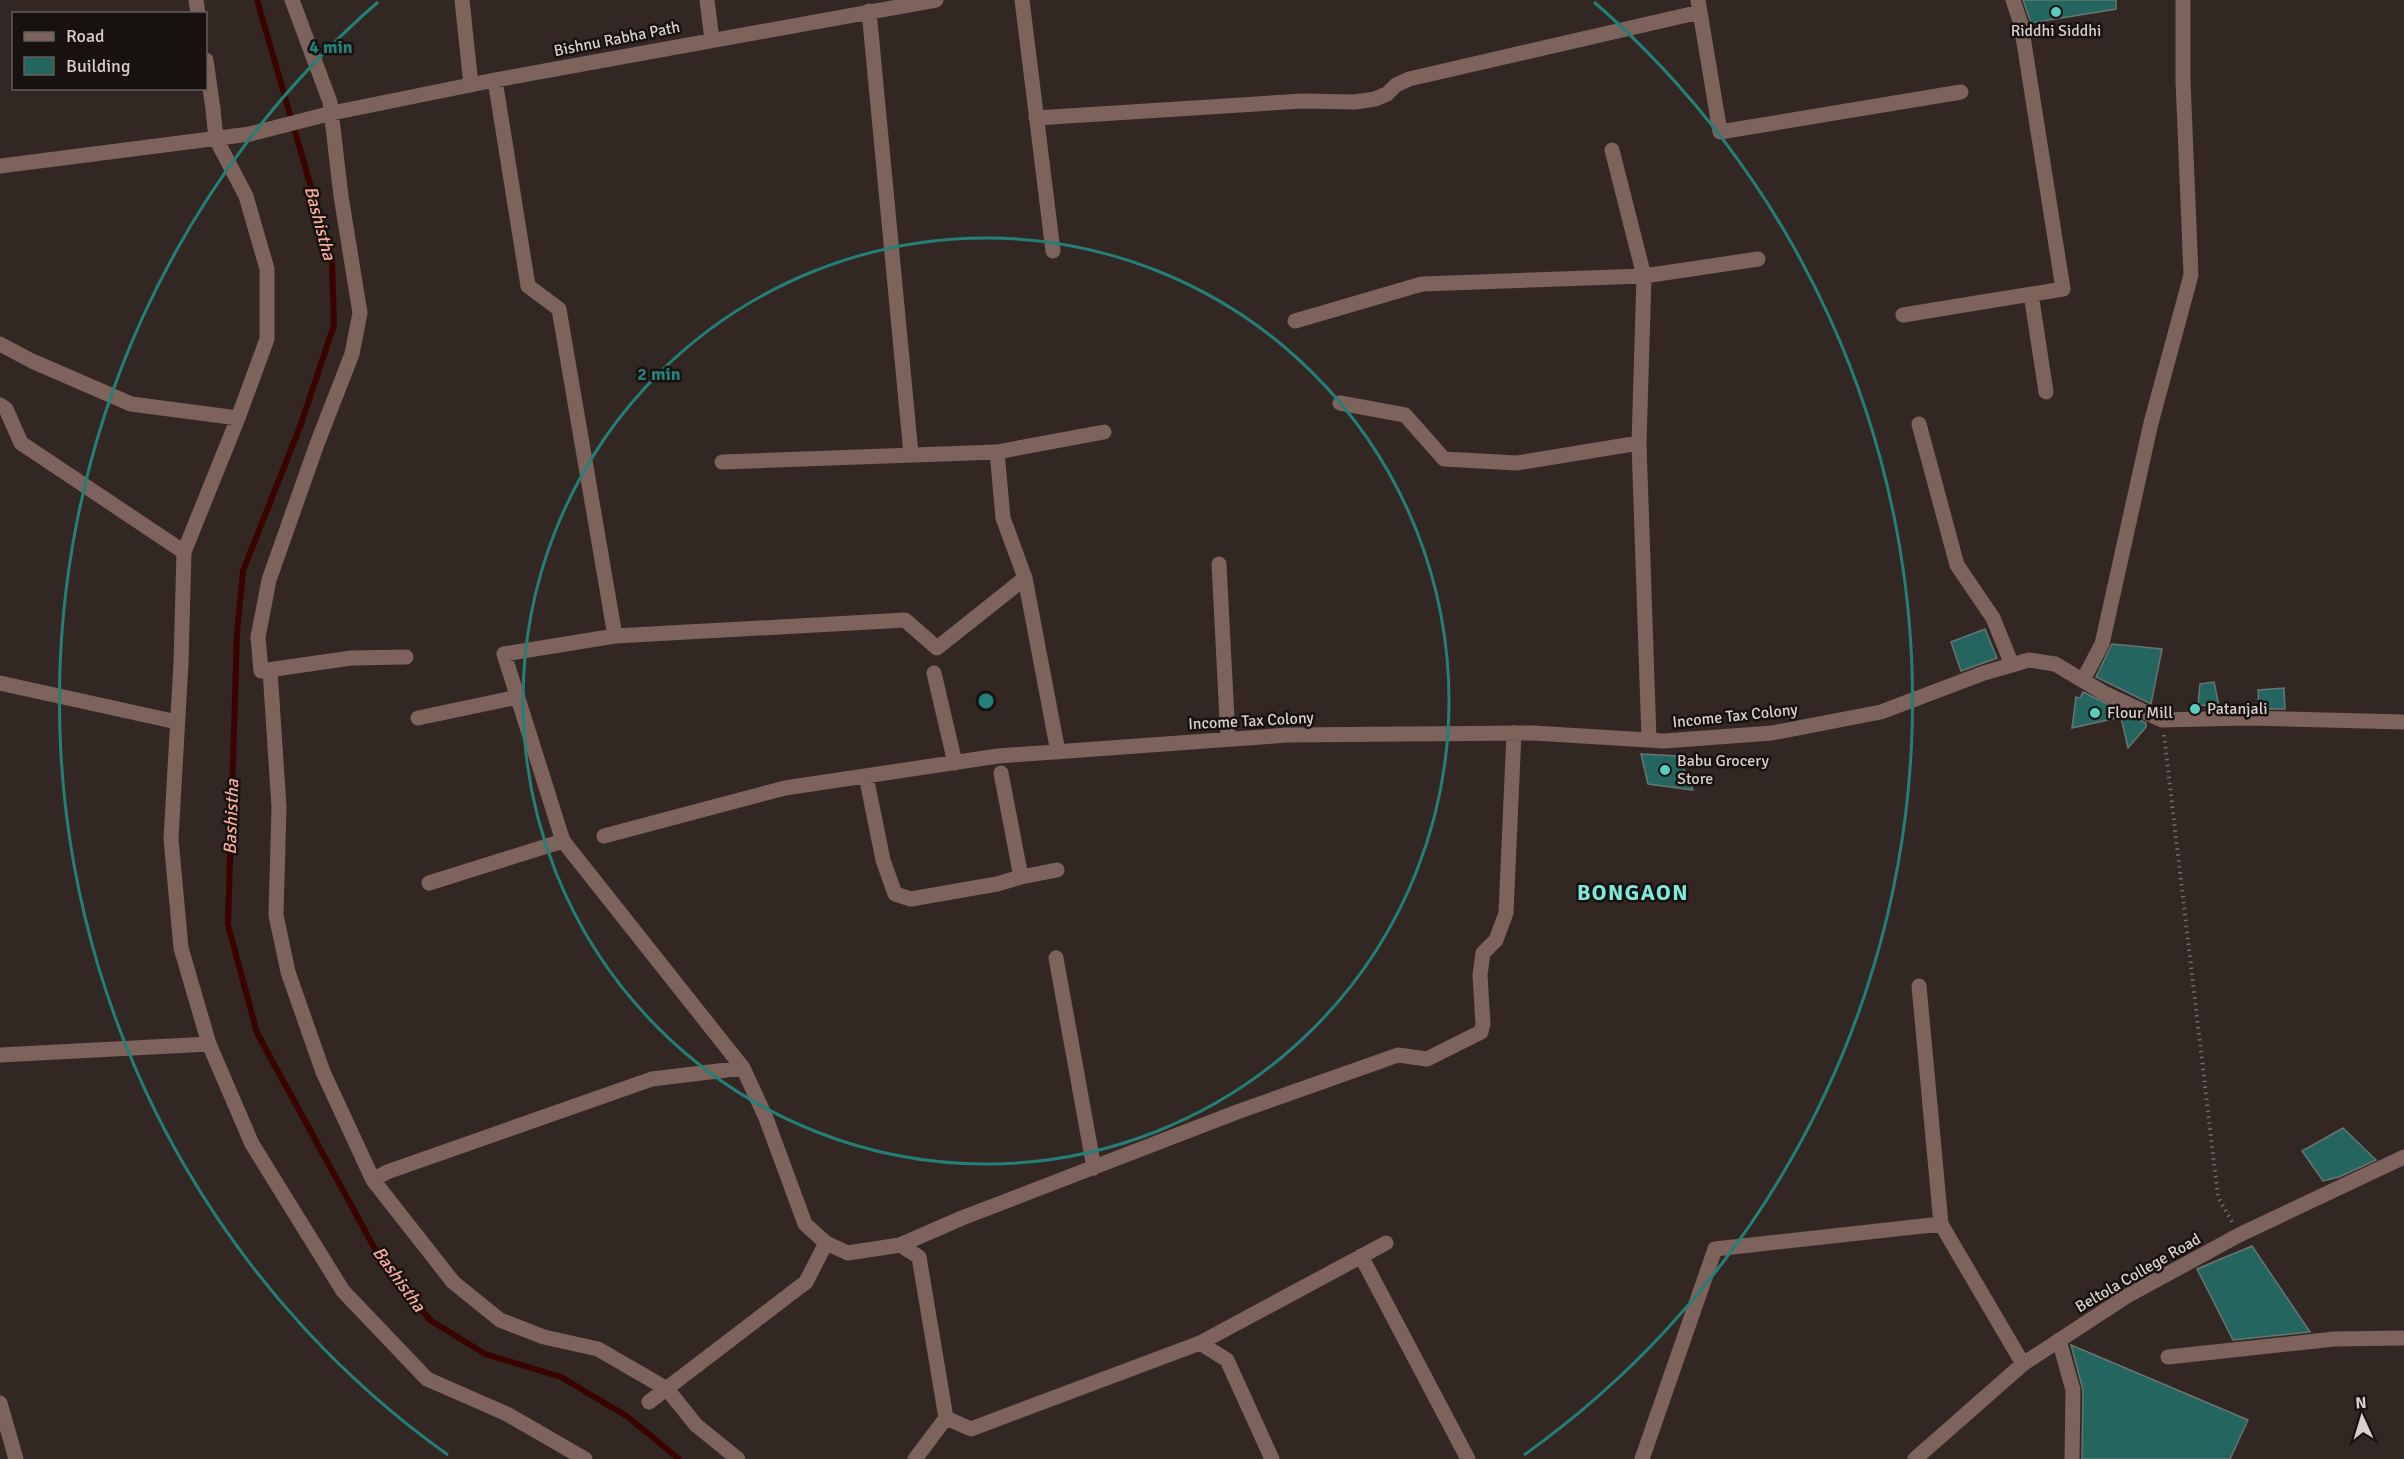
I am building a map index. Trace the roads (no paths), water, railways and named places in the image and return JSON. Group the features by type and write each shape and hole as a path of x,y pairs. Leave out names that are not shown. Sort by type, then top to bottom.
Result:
{"street":[{"path":"292,0 330,102 341,196 360,313 352,354 305,475 269,580 258,637 261,671 351,658 406,657"},
{"path":"462,0 471,85"},
{"path":"707,0 712,40"},
{"name":"Bishnu Rabha Path","path":"0,166 250,134 332,113 495,80 869,11 896,3 936,0"},
{"path":"1022,0 1053,251"},
{"path":"1904,315 2063,289 2021,24 2013,0"},
{"path":"2083,680 2102,644 2151,423 2192,275 2182,81 2183,0"},
{"path":"1036,118 1302,101 1355,102 1375,99 1409,79 1699,6 1719,132 1961,92"},
{"path":"869,11 911,454"},
{"path":"207,67 216,138 246,196 267,269 267,339 184,552 171,839 180,948 209,1044 252,1144 343,1291 427,1379 507,1414 585,1459"},
{"path":"495,80 528,286 559,309 615,636"},
{"path":"1612,150 1644,276 1639,443 1649,740"},
{"path":"1295,321 1422,284 1644,276 1758,259"},
{"path":"2031,294 2046,392"},
{"path":"0,344 32,361 131,404 238,418"},
{"path":"1340,403 1405,415 1444,459 1517,463 1639,443"},
{"path":"0,405 6,410 21,442 184,552"},
{"path":"1919,424 1957,565 1993,618 2012,665"},
{"path":"722,462 997,452 1104,432"},
{"path":"997,452 1003,518 1025,578 1058,752"},
{"path":"1219,564 1228,739"},
{"path":"1025,578 937,648 905,620 615,636 504,654 563,841 743,1068 766,1118 805,1224 826,1243 848,1253 900,1245 962,1218 1237,1112 1398,1055 1426,1059 1481,1032 1483,1024 1480,975 1483,953 1496,940 1506,913 1514,734"},
{"name":"Income Tax Colony","path":"604,836 785,788 998,756 1288,735 1514,734 1664,741 1772,733 1881,712 1984,673 2029,660 2055,664 2104,693 2162,720 2247,718 2404,722"},
{"path":"270,670 279,807 276,915 288,972 322,1072 372,1180 453,1282 500,1320 544,1337 598,1349 667,1389 696,1425 738,1459"},
{"path":"934,673 955,763"},
{"path":"0,683 177,722"},
{"path":"418,718 518,697"},
{"path":"1001,773 1021,877"},
{"path":"866,776 883,860 895,894 911,899 997,884 1057,870"},
{"path":"429,883 563,841"},
{"path":"1056,958 1094,1168"},
{"path":"1919,986 1941,1224 2023,1364"},
{"path":"0,1055 209,1044"},
{"path":"372,1180 387,1172 652,1079 743,1068"},
{"name":"Beltola College Road","path":"1915,1459 2023,1364 2127,1296 2239,1235 2404,1157"},
{"path":"1642,1459 1715,1249 1941,1224"},
{"path":"649,1402 806,1282 826,1243"},
{"path":"946,1418 971,1429 1200,1343 1386,1243"},
{"path":"900,1245 919,1257 946,1418 915,1459"},
{"path":"1361,1256 1468,1459"},
{"path":"2168,1357 2334,1339 2404,1338"},
{"path":"2059,1340 2073,1390 2072,1459"},
{"path":"1200,1343 1227,1360 1272,1459"},
{"path":"0,1403 16,1459"}],"waterway":[{"name":"Bashistha","path":"257,0 332,260 334,325 301,424 243,571 237,632 228,925 257,1033 381,1260 430,1320 485,1354 561,1377 628,1417 679,1459"}],"place":[{"name":"Riddhi Siddhi","path":"2056,12"},
{"name":"Patanjali","path":"2195,709"},
{"name":"Flour Mill","path":"2095,713"},
{"name":"Babu Grocery Store","path":"1665,770"}],"district":[{"name":"BONGAON","path":"1633,892"}]}
